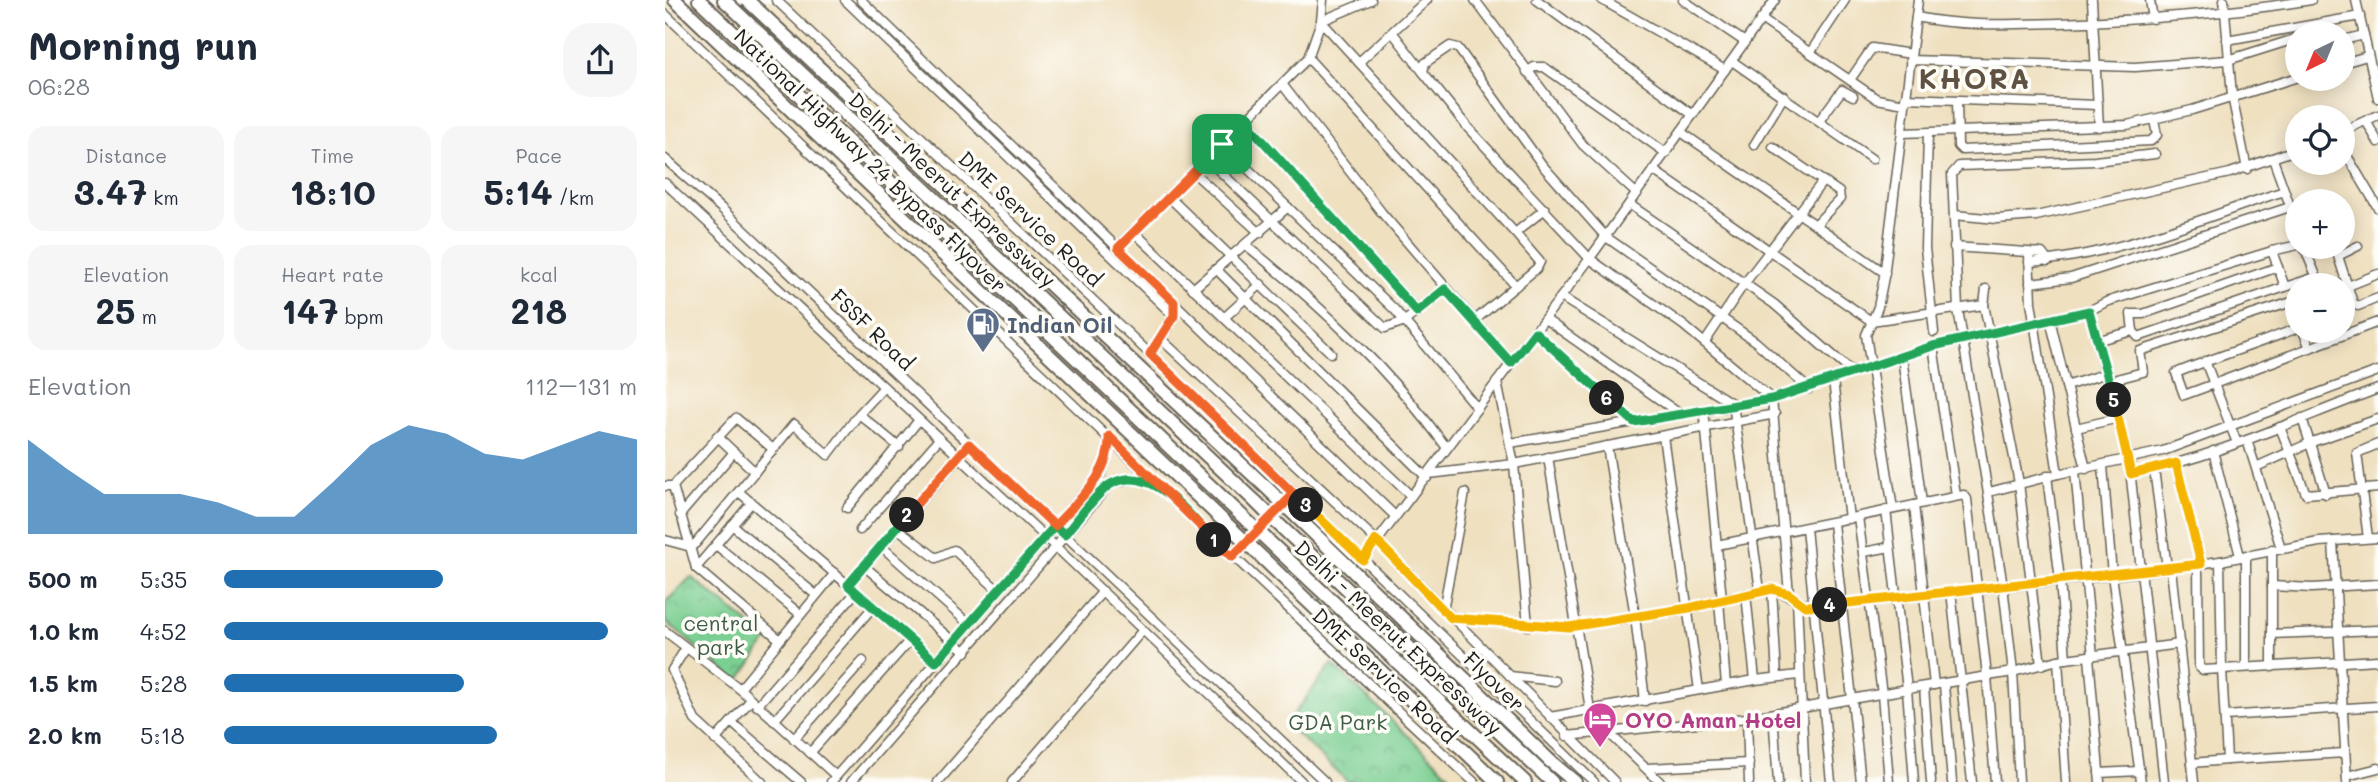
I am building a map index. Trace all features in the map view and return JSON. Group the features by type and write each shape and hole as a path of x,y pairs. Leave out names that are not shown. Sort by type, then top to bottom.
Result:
{"highway":[{"name":"National Highway 24 Bypass Flyover","path":"675,0 1497,782"},
{"name":"Delhi - Meerut Expressway","path":"699,0 1525,782"},
{"name":"Delhi - Meerut Expressway","path":"724,0 1552,782"},
{"name":"Flyover","path":"747,0 1269,489 1550,761 1576,782"}],"street":[{"name":"DME Service Road","path":"776,0 1150,354 1594,782"},
{"path":"845,0 1174,316"},
{"path":"861,0 1394,515"},
{"path":"1118,248 1308,58 1321,21 1323,0"},
{"path":"1321,21 1371,0"},
{"path":"1359,62 1427,0"},
{"path":"1475,0 1583,145 1637,194"},
{"path":"1537,0 1693,115"},
{"path":"1602,0 1725,70"},
{"path":"1363,560 1394,515 1428,476 1590,259 1775,0"},
{"path":"1810,53 1846,0"},
{"path":"1914,782 1907,689 1890,547 1890,510 1866,335 1882,293 1918,0"},
{"path":"2092,0 2099,127"},
{"path":"2150,0 2153,19"},
{"path":"2224,0 2232,96 2248,169"},
{"path":"1916,17 1969,25 2094,22 2225,14 2311,0"},
{"path":"2356,0 2378,98"},
{"path":"1687,1 1745,42"},
{"name":"DME Service Road","path":"665,14 1109,436 1232,557 1474,782"},
{"path":"2227,40 2360,16"},
{"path":"1761,19 1877,99 2098,105"},
{"path":"1321,21 1540,262 1474,321"},
{"path":"1393,33 1469,129 1590,259 1705,342 1772,399 1793,597 1805,782"},
{"path":"2355,38 2364,36"},
{"path":"1850,80 1872,48 1910,57 2096,67 2228,60 2285,42"},
{"path":"1423,72 1425,63 1450,46 1458,48 1543,166 1606,237 1756,342 1809,389"},
{"path":"2355,60 2367,56"},
{"path":"1308,58 1516,286"},
{"path":"1732,61 1872,159"},
{"path":"1527,72 1534,67 1544,67 1666,153"},
{"path":"1902,133 2099,127 2154,120 2285,81"},
{"path":"1282,84 1445,289 1511,363"},
{"path":"1819,121 1842,90 1853,96"},
{"path":"1753,145 1784,96"},
{"path":"1957,100 1958,146 1956,167 1952,174 1958,309 2003,586 2013,672 2019,782"},
{"path":"2355,126 2378,115"},
{"path":"1958,146 1962,150 2151,141 2157,135 2154,120"},
{"path":"1245,121 1417,312"},
{"path":"2366,121 2378,142"},
{"path":"1681,132 1885,273"},
{"path":"1928,133 1925,248 1934,332"},
{"path":"1222,144 1405,321 1477,408"},
{"path":"1773,147 1841,195 1816,224"},
{"path":"1956,167 2155,154"},
{"path":"1954,215 1997,219 2036,216 2248,169 2285,154"},
{"name":"FSSF Road","path":"665,159 733,220 1325,782"},
{"path":"1207,159 1381,326 1389,328 1405,321 1445,289"},
{"path":"1954,247 2029,257 2042,253 2048,261 2093,253 2284,191 2273,159"},
{"path":"2355,169 2378,208"},
{"path":"1653,170 1871,321 1984,306"},
{"path":"1193,172 1260,233"},
{"path":"1705,342 1769,249 1822,181"},
{"name":"FSSF Road","path":"665,183 1103,591 1301,782"},
{"path":"1169,197 1331,353"},
{"path":"1629,204 1774,304 1851,372"},
{"path":"1192,289 1288,207"},
{"path":"1515,233 1545,209"},
{"path":"2030,283 2071,278 2285,209"},
{"path":"1081,227 1088,219"},
{"path":"719,233 733,220"},
{"path":"1134,232 1412,496"},
{"path":"1246,245 1308,296 1357,342 1447,448"},
{"path":"2343,273 2338,256 2358,246"},
{"path":"1510,443 1772,399 1933,346 2089,311 2105,302 2285,248"},
{"path":"2125,297 2133,331 2138,337 2285,287 2273,251"},
{"path":"2029,257 2035,323 2058,474"},
{"path":"2129,315 2143,314 2278,267"},
{"path":"1216,270 1428,476"},
{"path":"2355,282 2378,274"},
{"path":"1224,318 1261,284"},
{"path":"1986,289 1984,306 2019,484 2041,664"},
{"path":"1561,297 1733,404 1760,590"},
{"path":"2355,306 2378,298"},
{"path":"1150,354 1174,316 1174,302"},
{"path":"2066,386 2143,372 2140,351 2285,304"},
{"path":"2089,311 2099,340 2129,460 2164,782"},
{"path":"1545,319 1680,414"},
{"path":"2050,319 2086,469"},
{"path":"2285,333 2176,373 2184,395 2378,322"},
{"path":"2099,340 2133,331"},
{"path":"1535,332 1634,422"},
{"path":"841,346 857,338"},
{"path":"1161,339 1376,540 1615,782"},
{"path":"2308,343 2310,348"},
{"path":"1933,346 1956,495"},
{"path":"1902,357 1918,504 1923,594 1934,685"},
{"path":"2205,361 2237,443"},
{"path":"1989,492 2047,476 2129,460 2378,371"},
{"path":"1833,380 1854,518 1864,552 1882,694 1889,782"},
{"path":"1497,382 1514,464 1528,626"},
{"path":"691,547 794,424 828,456 859,414 884,387"},
{"path":"2131,474 2176,463 2247,440 2378,389"},
{"path":"1704,410 1727,685"},
{"path":"859,414 899,447"},
{"path":"1428,476 1514,464 1657,434 1663,436 1775,414"},
{"path":"773,449 738,418 669,486 696,568 779,639"},
{"path":"2076,428 2119,418"},
{"path":"2302,418 2312,442 2326,494"},
{"path":"2256,467 2312,442 2378,419"},
{"path":"847,508 919,420"},
{"path":"2280,427 2303,492 2311,495 2378,488"},
{"path":"717,436 755,472"},
{"path":"665,631 740,689 810,753 834,779 1101,474 1109,448 1109,436"},
{"path":"1663,436 1699,690"},
{"path":"860,530 939,439"},
{"path":"2247,440 2276,549 2272,586 2272,667"},
{"path":"848,585 969,444"},
{"path":"2368,538 2364,488 2357,453 2378,444"},
{"path":"1607,446 1635,617 1645,701"},
{"path":"2213,451 2243,556 2246,667"},
{"path":"680,515 734,452"},
{"path":"1548,457 1594,733"},
{"path":"2176,463 2200,564 2199,667 2203,670 2378,660"},
{"path":"2103,466 2112,575 2141,782"},
{"path":"2154,469 2180,643 2194,782"},
{"path":"2075,471 2087,577 2099,777 2140,771"},
{"path":"2047,476 2060,580 2066,782"},
{"path":"851,782 1111,483 1141,478 1157,485"},
{"path":"739,492 936,662"},
{"path":"1443,610 1465,493"},
{"path":"1232,557 1294,494"},
{"path":"1717,545 1833,523 1956,495 1967,499 1987,676 1995,782"},
{"path":"696,568 752,502"},
{"path":"1833,523 1861,782"},
{"path":"732,525 816,595"},
{"path":"897,528 936,558 954,550 999,591"},
{"path":"1806,528 1826,706 1831,782"},
{"path":"1451,618 1528,626 1578,626 1689,608 1772,589 1813,607 2141,572 2220,561 2276,549 2378,538"},
{"path":"665,540 691,547"},
{"path":"2333,541 2347,779 2378,768"},
{"path":"716,545 800,614"},
{"path":"881,546 969,624"},
{"path":"1864,552 1890,547"},
{"path":"2220,561 2227,760"},
{"path":"864,566 965,652"},
{"path":"740,689 835,573"},
{"path":"2272,586 2336,587 2378,584"},
{"path":"1772,589 1777,677"},
{"path":"937,782 1103,591"},
{"path":"1951,591 1963,680 1972,782"},
{"path":"715,740 856,593"},
{"path":"1746,594 1755,680"},
{"path":"773,721 873,607"},
{"path":"1012,782 1143,630"},
{"path":"2272,634 2378,630"},
{"path":"810,753 910,640"},
{"path":"1567,736 1747,718 2013,672 2062,660 2180,643"},
{"path":"686,648 674,662 673,675 695,720 762,782"},
{"path":"795,739 863,661"},
{"path":"1550,717 1755,680 1799,675"},
{"path":"1510,676 1555,681"},
{"path":"1944,684 1952,782"},
{"path":"1924,687 1931,782"},
{"path":"2225,716 2378,706"},
{"path":"1773,714 1777,782"},
{"path":"1747,718 1749,782"},
{"path":"731,722 801,782"},
{"path":"1608,732 1660,782"},
{"path":"2192,763 2346,753"},
{"path":"1647,768 1749,763"}],"green space":[{"name":"central park","path":"691,577 768,639 738,682 665,621 665,603"},
{"name":"GDA Park","path":"1332,664 1457,782 1348,782 1286,724"}],"place":[{"name":"Indian Oil","path":"983,354"},
{"name":"OYO Aman Hotel","path":"1600,749"}],"district":[{"name":"KHORA","path":"1975,78"}],"route":[{"path":"1222,144 1118,248 1174,302 1174,316 1150,354 1294,494 1232,557 1157,485 1141,478 1111,483 1065,535 1055,526 936,662 848,585 969,444 1055,526 1101,474 1109,448 1109,436 1232,557 1289,499 1294,494 1363,560 1376,540 1451,618 1528,626 1578,626 1689,608 1760,590 1777,590 1789,594 1805,606 1813,607 2201,564 2176,463 2131,474 2099,340 2089,311 1933,346 1772,399 1634,422 1535,332 1511,363 1445,289 1417,312 1245,121 1222,144"}]}
